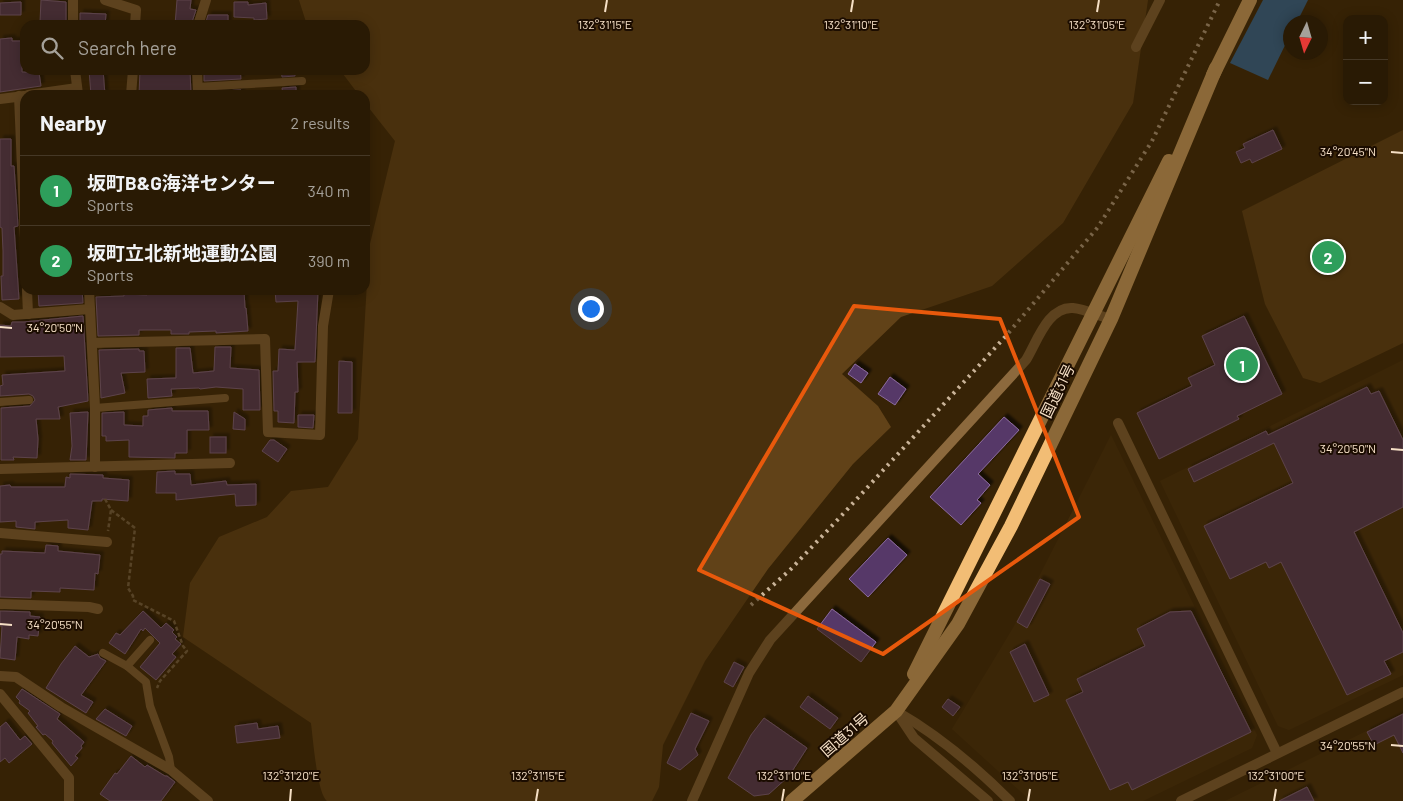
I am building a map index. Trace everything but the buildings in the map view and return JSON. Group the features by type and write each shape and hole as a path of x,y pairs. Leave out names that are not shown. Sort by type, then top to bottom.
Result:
{"highway":[{"name":"国道31号","path":"896,711 1250,0"},
{"name":"国道31号","path":"792,801 896,711 958,624 1011,526 1111,319 1216,68"}],"street":[{"path":"73,0 73,20"},
{"path":"105,0 136,10 135,20"},
{"path":"200,20 206,0"},
{"path":"1136,47 1160,0"},
{"path":"75,75 77,90"},
{"path":"131,90 133,75"},
{"path":"197,75 198,90"},
{"path":"0,99 20,96"},
{"path":"27,295 28,314"},
{"path":"89,295 95,408 95,467"},
{"path":"92,343 265,339 268,432 320,435 323,326 329,295"},
{"path":"0,307 13,315 90,309"},
{"path":"692,801 749,673 770,640 1026,360 1050,317 1059,311 1073,308 1111,319"},
{"path":"1118,423 1277,753"},
{"path":"0,468 230,463"},
{"path":"0,533 106,542"},
{"path":"0,604 89,606 98,609"},
{"path":"0,676 16,676 62,708 171,770 208,801"},
{"path":"1180,801 1403,692"},
{"path":"0,694 69,778 69,801"},
{"path":"896,711 914,738 988,801"},
{"path":"896,711 922,726 989,781 1010,801"}],"lane":[{"path":"208,90 302,81"},
{"path":"95,408 225,398"},
{"path":"0,402 29,400"},
{"path":"127,666 150,640"},
{"path":"103,652 127,666 146,682 150,706 169,757 171,770"}],"path":[{"path":"105,499 111,510 135,528 128,588 133,596 132,600 174,621 183,646 187,651 160,681 157,688 157,702 150,706"},
{"path":"106,542 111,510"}],"highlighted area":[{"path":"854,306 1000,319 1079,517 883,654 699,570"}],"shaded area":[{"path":"299,0 1148,0 1133,103 1063,223 992,286 901,317 842,374 878,406 891,427 853,464 768,569 705,661 663,745 659,787 652,801 327,801 318,777 311,723 183,637 190,583 219,537 267,517 291,491 328,487 358,439 366,295 370,295 370,244 395,141 370,109 370,90 355,90 344,75 370,75 370,20 305,20"},
{"path":"1403,130 1403,343 1320,383 1303,378 1265,304 1242,211"},
{"path":"1403,360 1403,675 1289,730 1278,726 1160,481"},
{"path":"1111,435 1257,735 1252,748 1143,801 1031,801 952,729 1013,628"},
{"path":"1403,713 1403,801 1225,801"}],"water":[{"path":"1263,0 1308,0 1300,15 1283,15 1283,49 1268,80 1230,63"}],"railway":[{"path":"751,605 791,569 844,513 1005,337 1098,227 1152,141 1220,0"}],"place":[{"name":"坂町立北新地運動公園","path":"1328,257"},
{"name":"坂町B&G海洋センター","path":"1242,365"}]}
